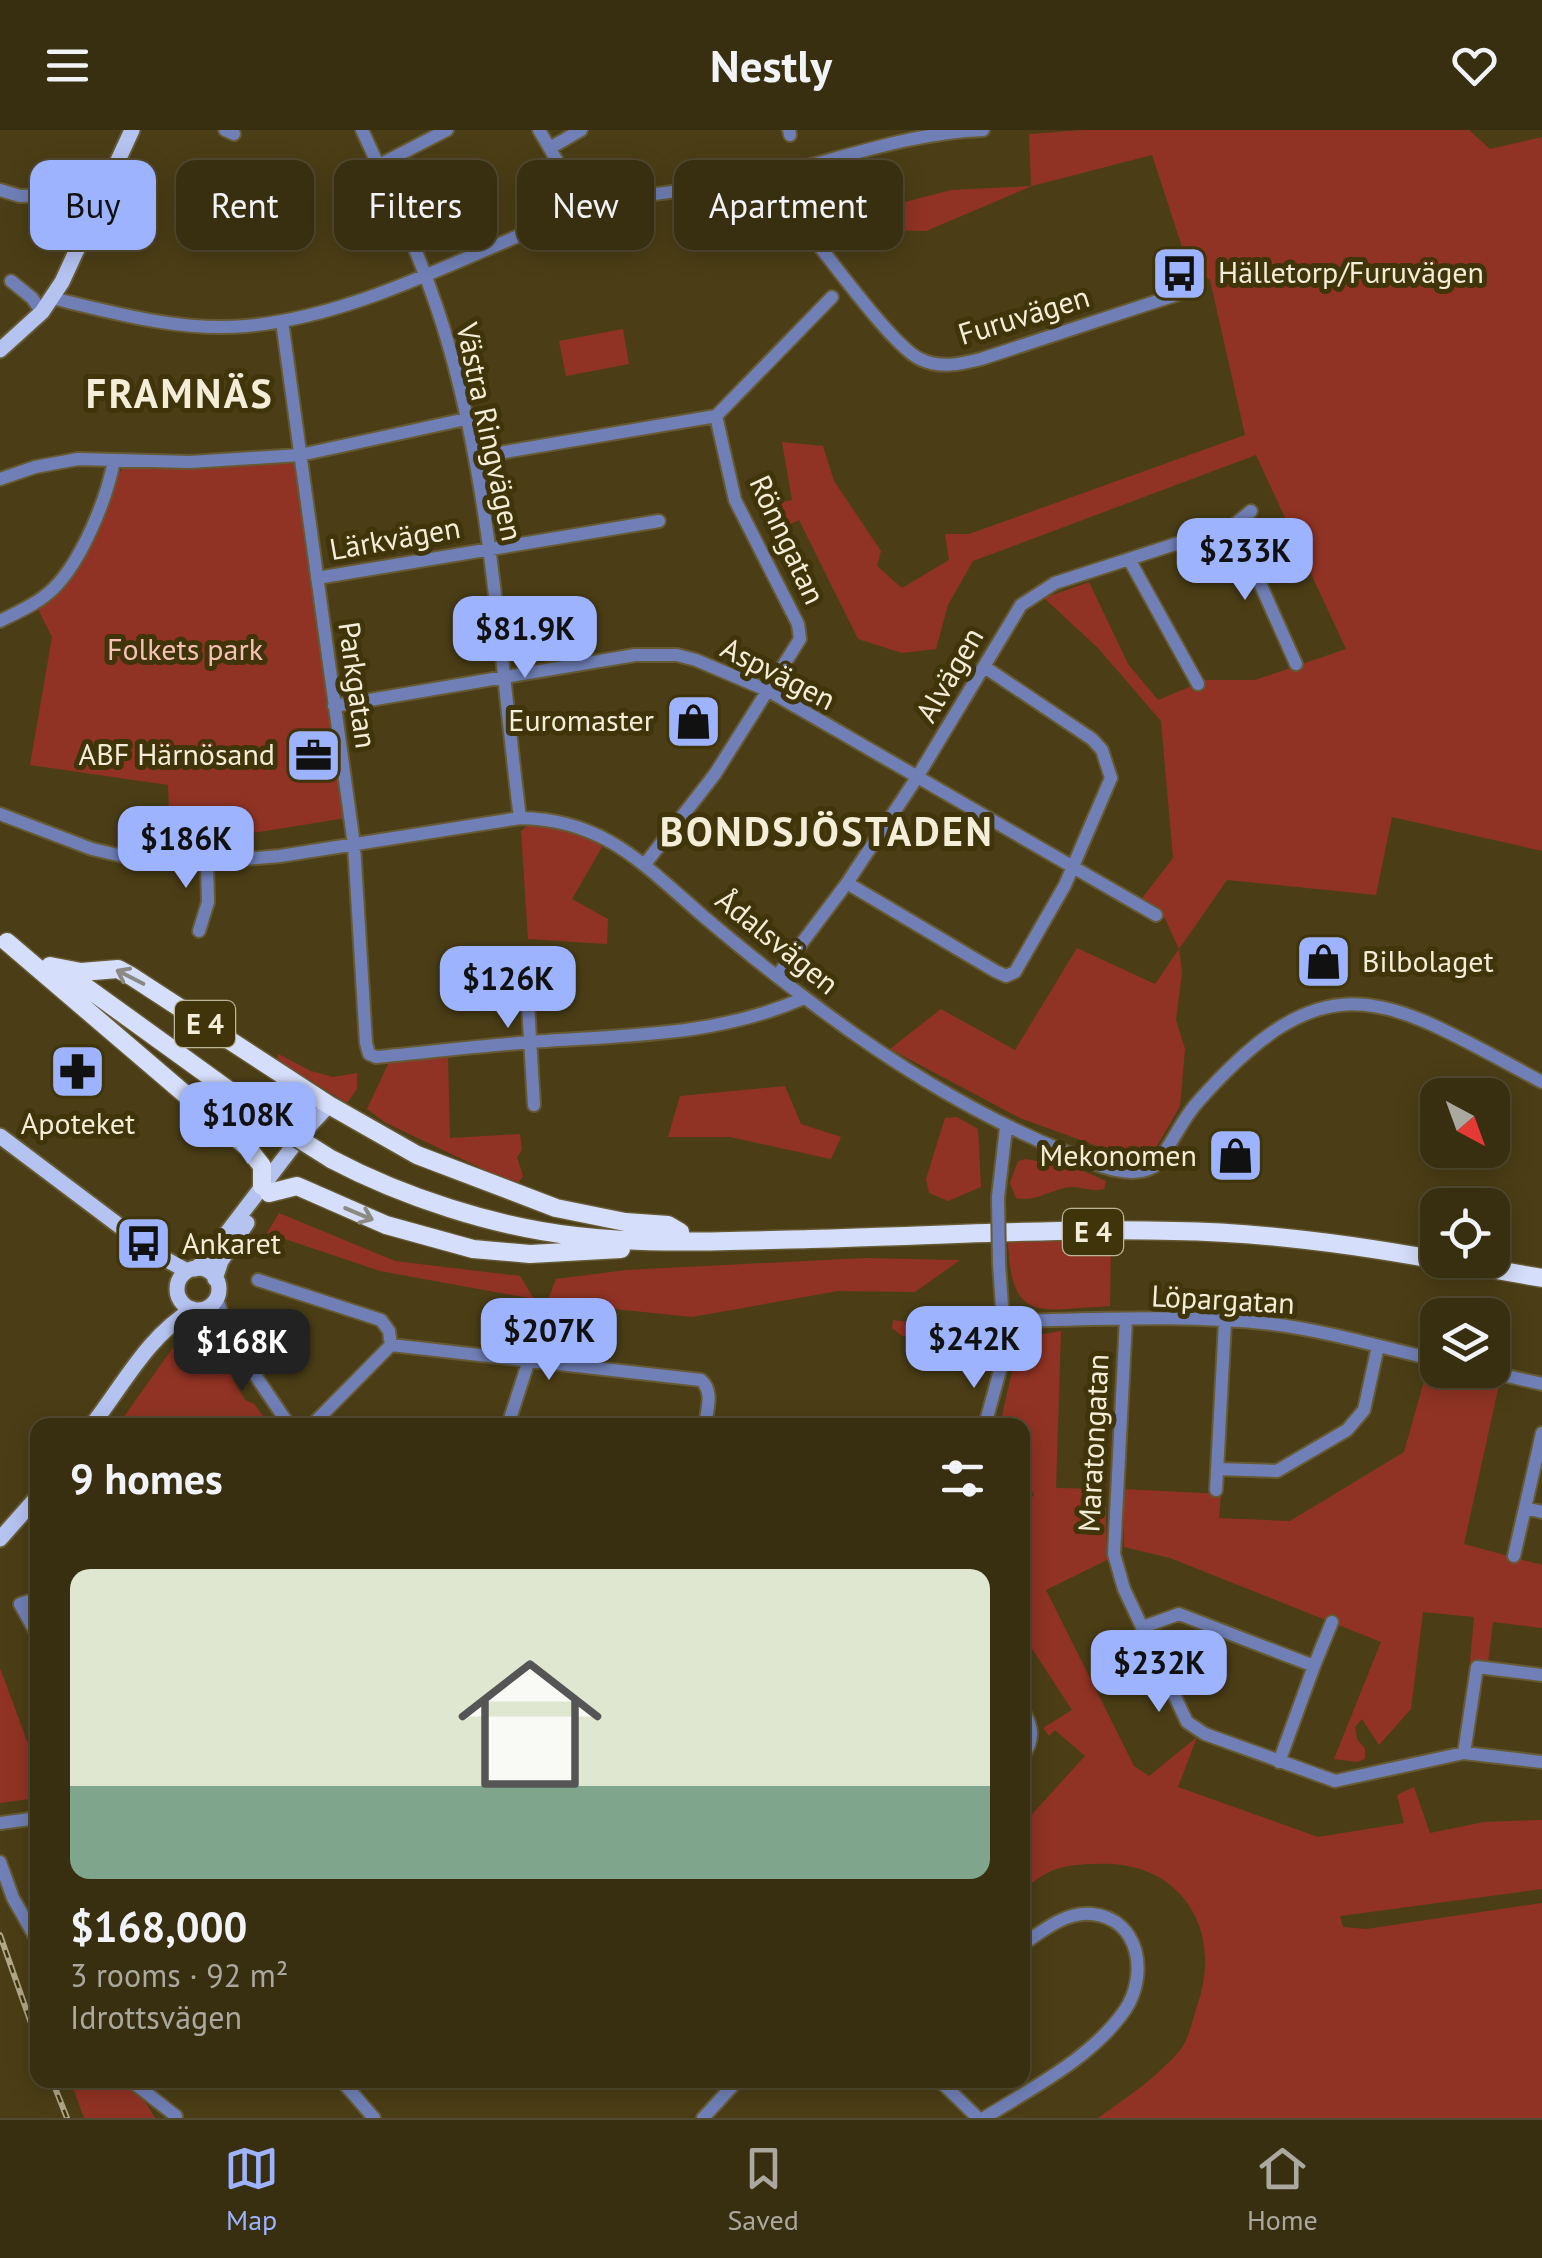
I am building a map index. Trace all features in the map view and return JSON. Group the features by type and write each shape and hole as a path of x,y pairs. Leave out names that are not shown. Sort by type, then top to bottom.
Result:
{"highway":[{"name":"E 4","path":"4,940 90,990 277,1125 331,1159 366,1177 503,1223 565,1235 660,1239 1173,1231 1302,1240 1420,1257"},
{"name":"E 4","path":"4,940 248,1148 262,1166 266,1189 296,1186 410,1234 487,1250 530,1254 612,1250 660,1239"},
{"name":"E 4","path":"50,966 82,972 118,969 394,1143 483,1181 556,1208 625,1222 668,1225 680,1232"},
{"name":"E 4","path":"443,1204 570,1226 680,1232 1191,1222 1334,1232 1420,1245"},
{"path":"1510,1261 1542,1266"},
{"name":"E 4","path":"1510,1272 1542,1278"}],"main road":[{"path":"118,160 132,130"},
{"path":"0,350 47,305 74,250"},
{"path":"153,1341 172,1322 217,1299 215,1279 221,1261 303,1132 330,1105"},
{"path":"0,1136 158,1256 191,1270 206,1271 215,1279"},
{"path":"97,1418 153,1341 178,1294 179,1280 212,1253 266,1189"},
{"path":"158,1256 178,1294 198,1310"},
{"path":"0,1540 30,1505"}],"street":[{"name":"Västra Ringvägen","path":"362,130 376,160"},
{"path":"388,160 446,130"},
{"path":"539,130 557,160"},
{"path":"550,148 581,130"},
{"path":"828,160 934,134 983,130"},
{"path":"0,190 30,196"},
{"path":"11,281 47,305 203,326 282,322 369,297 517,236"},
{"name":"Västra Ringvägen","path":"414,250 450,347 475,458 490,549 520,818"},
{"name":"Furuvägen","path":"823,250 900,343 920,360 932,364 981,359 1194,289"},
{"path":"475,458 716,416 832,297"},
{"name":"Parkgatan","path":"282,322 354,846 366,1043 371,1055 530,1042"},
{"name":"Rönngatan","path":"644,864 715,774 769,692 801,634 735,500 716,416"},
{"path":"0,479 59,462 190,462 300,455 466,419"},
{"path":"0,621 52,591 66,575 106,496 114,460"},
{"name":"Alvägen","path":"777,976 847,883 986,668 1012,616 1030,597 1055,583 1234,524 1252,511"},
{"name":"Lärkvägen","path":"317,578 659,521"},
{"path":"1234,524 1296,664"},
{"path":"1130,560 1198,684"},
{"name":"Aspvägen","path":"334,706 635,655 660,654 696,660 769,692 1156,915"},
{"path":"847,883 1006,976 1015,972 1065,885 1111,778 1108,763 1092,739 986,668"},
{"name":"Ådalsvägen","path":"0,814 75,844 168,864 354,846 520,818 546,818 594,832 644,864 804,998 906,1069 1006,1128 1131,1173 1142,1173 1158,1162 1186,1118 1237,1062 1283,1024 1324,1006 1360,1003 1409,1014 1542,1082"},
{"path":"199,932 208,902 207,863"},
{"path":"525,955 534,1105"},
{"path":"530,1042 688,1031 752,1017 804,998"},
{"path":"987,1418 1008,1342 1003,1321 998,1198 1006,1128"},
{"path":"258,1280 381,1320 389,1331 391,1344"},
{"path":"217,1299 230,1338"},
{"path":"198,1310 230,1338 284,1418"},
{"name":"Löpargatan","path":"1003,1321 1126,1319 1303,1328 1420,1356"},
{"name":"Maratongatan","path":"1126,1319 1114,1554 1124,1589 1182,1714 1194,1730 1334,1782 1464,1752 1542,1762"},
{"path":"1216,1490 1226,1322"},
{"path":"391,1344 701,1380 708,1386 710,1396 705,1418"},
{"path":"319,1418 391,1344"},
{"path":"1218,1469 1277,1471 1347,1430 1364,1410 1378,1346"},
{"path":"510,1418 529,1360"},
{"path":"1510,1377 1542,1384"},
{"path":"1514,1556 1542,1434"},
{"path":"1525,1508 1542,1512"},
{"path":"30,1601 20,1604 30,1622"},
{"path":"1143,1627 1179,1614 1314,1666"},
{"path":"1279,1762 1332,1622"},
{"path":"1464,1752 1477,1666 1542,1675"},
{"path":"0,1823 30,1819"},
{"path":"0,1862 13,1898 30,1928"},
{"path":"1030,1940 1061,1920 1094,1914 1124,1930 1137,1950 1139,1974 1129,2002 1108,2031 1030,2086"},
{"path":"140,2088 176,2116"},
{"path":"348,2088 374,2118"},
{"path":"703,2118 731,2088"},
{"path":"949,2088 981,2118 1027,2088"}],"green space":[{"path":"1083,130 1469,130 1490,149 1542,137 1542,851 1392,817 1376,895 1227,880 1179,949 1162,912 1140,901 1173,858 1161,721 1098,648 1044,598 1089,582 1128,664 1158,700 1206,680 1255,680 1346,649 1256,455 973,561 948,605 936,649 902,653 858,639 799,520 782,528 773,504 792,500 782,442 823,446 834,481 881,551 877,566 902,588 949,560 945,534 969,534 1245,435 1210,280 1186,259 1152,155 1032,186 926,231 903,230 903,202 951,190 1031,186 1029,134"},
{"path":"623,329 629,364 566,376 559,341"},
{"name":"Folkets park","path":"296,461 346,818 170,846 168,785 30,765 52,637 37,607 72,572 118,475 126,466"},
{"path":"532,822 588,834 602,847 572,899 608,919 607,944 528,939 521,831"},
{"path":"1077,948 1155,984 1179,949 1182,973 1176,1020 1185,1049 1180,1106 1157,1146 1141,1153 1116,1153 1020,1118 890,1049 941,1009 1015,1050"},
{"path":"278,1054 333,1077 357,1073 357,1089 347,1103 277,1060"},
{"path":"448,1056 450,1138 520,1134 522,1150 517,1157 523,1176 517,1185 386,1123 367,1109 389,1062"},
{"path":"785,1086 801,1124 841,1137 831,1159 730,1137 668,1137 680,1096"},
{"path":"957,1117 978,1129 981,1187 948,1201 929,1193 926,1179 945,1118"},
{"path":"1026,1159 1081,1170 1106,1181 1104,1189 1072,1187 1030,1199 1016,1198 1010,1183 1018,1161"},
{"path":"279,1213 395,1261 520,1276 534,1299 380,1271 267,1233"},
{"path":"1111,1240 1110,1306 1035,1307 1016,1288 1008,1242"},
{"path":"865,1258 960,1260 915,1292 838,1291 692,1317 547,1302 556,1279 626,1270"},
{"path":"893,1320 960,1328 974,1339 928,1344 924,1338 902,1336 892,1328"},
{"path":"1061,1331 1056,1488 1105,1489 1107,1560 1046,1590 1134,1766 1149,1776 1197,1737 1178,1787 1318,1837 1404,1823 1397,1795 1414,1787 1430,1833 1484,1822 1542,1820 1542,1889 1340,1916 1343,1927 1366,1929 1542,1903 1542,2118 1098,2118 1181,2049 1204,1977 1205,1950 1199,1925 1188,1904 1171,1886 1150,1873 1124,1865 1077,1865 1049,1872 1030,1884 1030,1816 1085,1756 1055,1730 1049,1736 1043,1728 1072,1710 1030,1646 1030,1499 1034,1495 1030,1486 1030,1418 1001,1418 1018,1344 1037,1335"},
{"path":"196,1339 221,1357 245,1400 254,1404 265,1418 123,1418 177,1342"},
{"path":"1422,1388 1498,1388 1464,1544 1542,1565 1542,1628 1493,1622 1488,1663 1470,1662 1474,1617 1423,1612 1411,1709 1379,1745 1362,1719 1355,1727 1365,1759 1334,1759 1381,1642 1170,1558 1124,1547 1123,1489 1221,1494 1219,1518 1290,1521 1404,1452"},
{"path":"0,1668 30,1749 30,1799 0,1803"},
{"path":"73,2088 132,2088 155,2118 84,2118"}],"railway":[{"path":"0,1935 30,2020"},
{"path":"55,2088 67,2118"}],"place":[{"name":"Hälletorp/Furuvägen","path":"1179,273"},
{"name":"Euromaster","path":"693,721"},
{"name":"ABF Härnösand","path":"314,755"},
{"name":"Bilbolaget","path":"1323,962"},
{"name":"Apoteket","path":"78,1072"},
{"name":"Mekonomen","path":"1236,1156"},
{"name":"Ankaret","path":"143,1244"}],"district":[{"name":"FRAMNÄS","path":"180,394"},
{"name":"BONDSJÖSTADEN","path":"827,832"}]}
